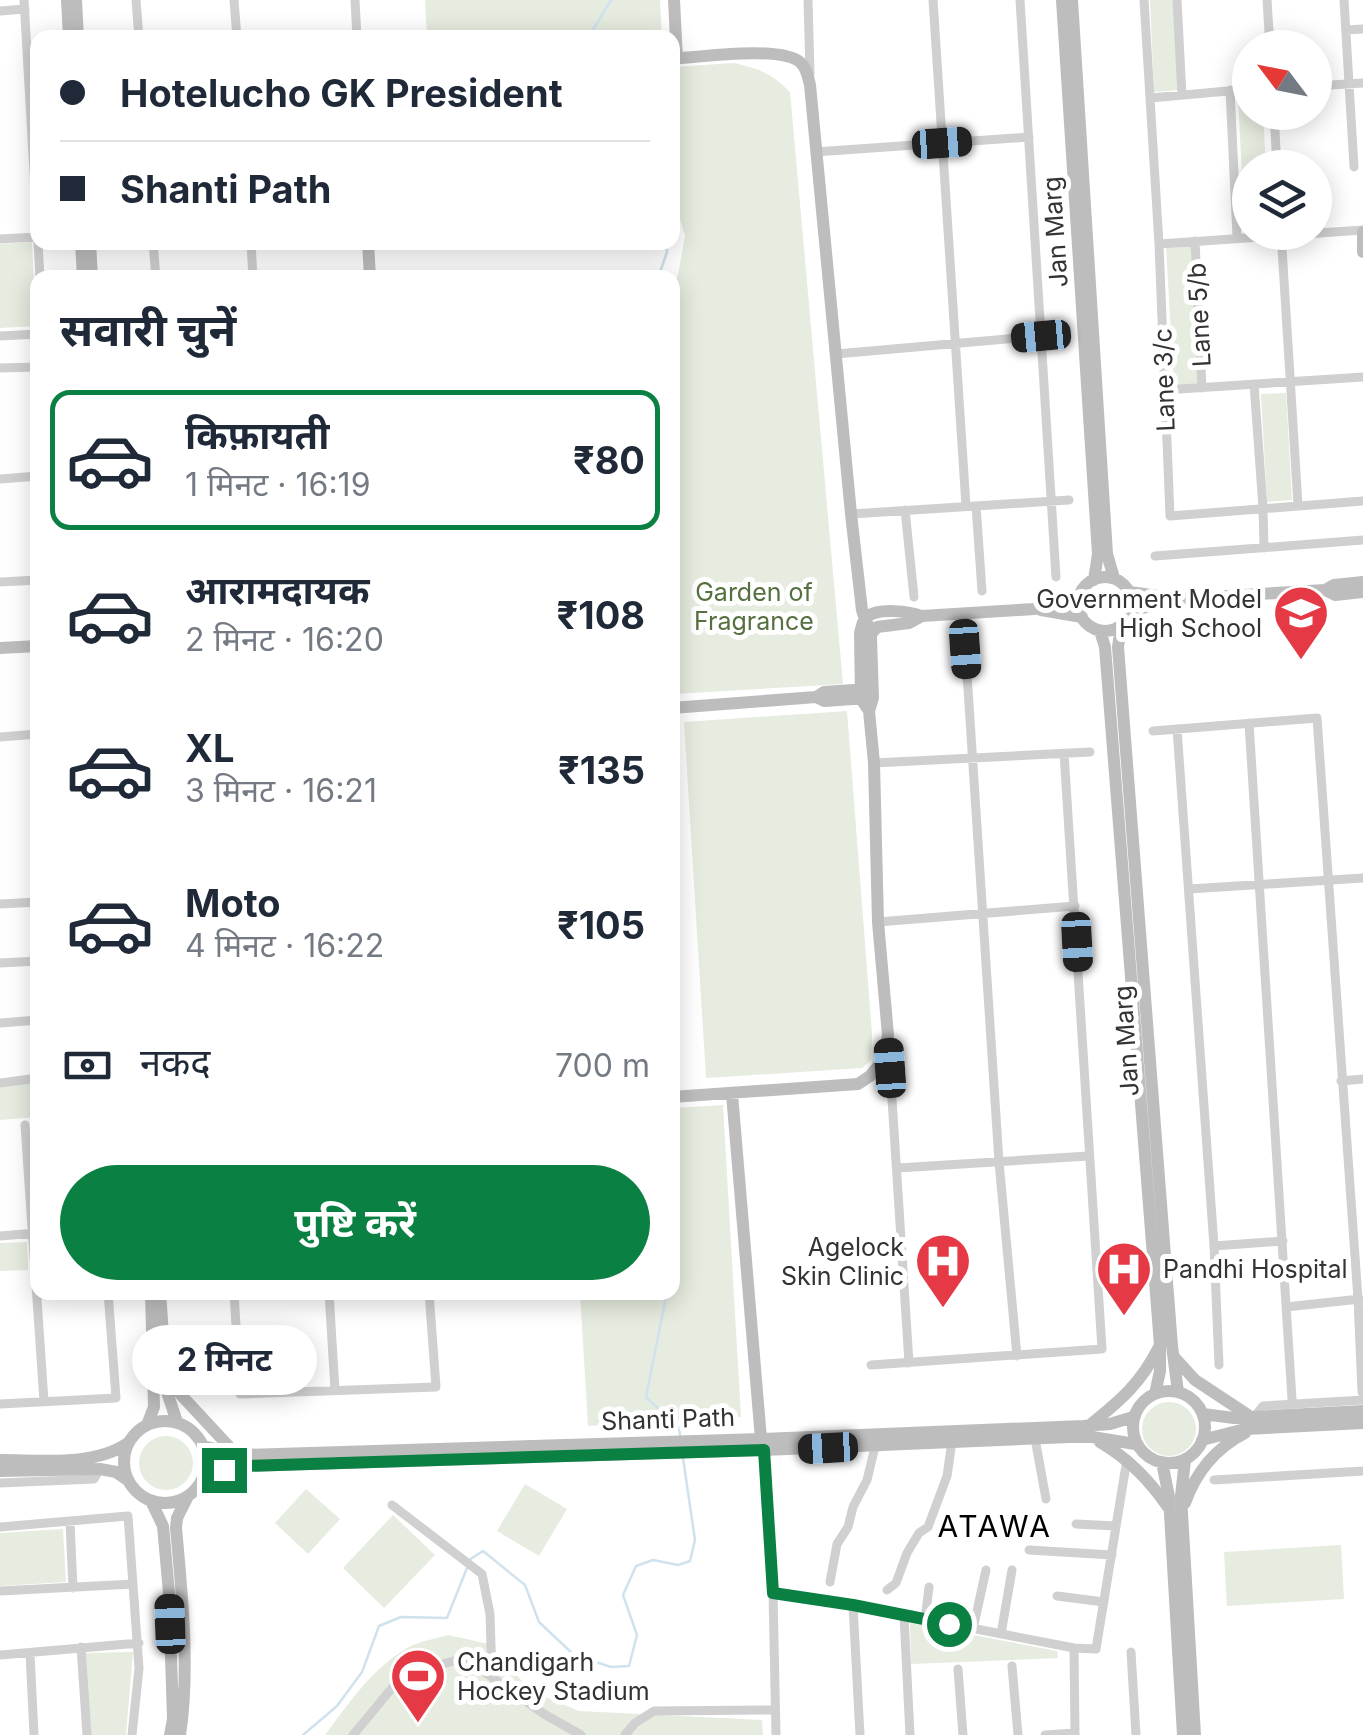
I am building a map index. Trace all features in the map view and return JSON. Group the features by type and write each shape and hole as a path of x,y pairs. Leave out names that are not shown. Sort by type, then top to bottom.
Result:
{"main road":[{"path":"66,0 68,30"},
{"path":"76,0 78,30"},
{"path":"674,0 675,30"},
{"name":"Jan Marg","path":"1062,0 1098,554 1094,580"},
{"name":"Jan Marg","path":"1072,0 1107,554 1114,578"},
{"path":"680,59 776,52 805,66 810,86 851,514 868,626 867,697 874,763 878,922 888,1035 884,1059 858,1084 680,1096"},
{"path":"1363,231 1363,252"},
{"path":"1114,578 1127,586 1133,601 1132,611 1121,626 1108,632 1088,626 1078,607 1084,587 1094,580 1114,578"},
{"path":"1325,590 1334,584 1363,582"},
{"path":"1130,592 1178,598 1325,590 1336,595 1363,592"},
{"path":"868,626 874,613 908,611 922,616 1034,609 1079,596"},
{"path":"1132,611 1178,598"},
{"path":"1034,609 1082,618"},
{"name":"Jan Marg","path":"1121,626 1118,647 1178,1392"},
{"name":"Jan Marg","path":"1100,630 1107,667 1160,1345 1156,1394"},
{"path":"0,648 30,646"},
{"path":"680,707 816,697 824,692 867,697"},
{"path":"732,1094 762,1445"},
{"path":"147,1425 154,1406 151,1300"},
{"path":"160,1300 167,1392 177,1422"},
{"path":"1160,1345 1146,1372 1090,1431 1127,1459 1176,1512"},
{"path":"1174,1357 1195,1380 1252,1421"},
{"path":"165,1372 236,1454"},
{"path":"1178,1392 1191,1399 1203,1414 1206,1429 1196,1452 1177,1463 1162,1462 1135,1444 1133,1416 1156,1394 1178,1392"},
{"path":"1202,1440 1252,1421 1363,1410"},
{"path":"1203,1414 1252,1421 1363,1423"},
{"name":"Shanti Path","path":"203,1478 243,1466 1090,1431 1133,1416"},
{"path":"0,1460 100,1456 116,1452 147,1425 168,1421 194,1432 203,1446 206,1464 203,1478 182,1506 176,1528 184,1711 180,1735"},
{"path":"1176,1512 1212,1456 1252,1421"},
{"name":"Shanti Path","path":"1090,1431 1135,1444"},
{"path":"128,1444 124,1460 128,1481"},
{"name":"Shanti Path","path":"203,1446 236,1454 644,1448"},
{"path":"1183,1735 1176,1512 1185,1460"},
{"path":"1162,1462 1176,1512 1196,1735"},
{"path":"0,1471 100,1469 116,1472 151,1501 178,1501 188,1496"},
{"path":"151,1501 163,1526 169,1593 173,1719 170,1735"}],"street":[{"path":"136,0 138,30"},
{"path":"234,0 236,30"},
{"path":"355,0 357,30"},
{"path":"808,0 810,86"},
{"path":"933,0 955,343 982,591"},
{"path":"1020,0 1056,577"},
{"name":"Lane 3/c","path":"1144,0 1170,516 1263,508"},
{"path":"1177,0 1182,95"},
{"path":"1267,0 1269,30"},
{"path":"1344,0 1354,167"},
{"path":"0,11 25,5 30,95"},
{"path":"1346,30 1363,29"},
{"path":"1332,85 1363,83"},
{"path":"1150,98 1230,90 1233,150"},
{"path":"815,152 1028,137"},
{"path":"1332,232 1363,231"},
{"path":"1159,244 1232,238"},
{"path":"0,239 30,240"},
{"name":"Lane 5/b","path":"1195,241 1202,388"},
{"path":"1282,250 1298,506"},
{"path":"0,336 30,334"},
{"path":"836,354 1041,336"},
{"path":"0,368 30,367"},
{"path":"1164,390 1363,377"},
{"path":"1254,384 1264,548"},
{"path":"0,479 30,477"},
{"path":"851,514 1069,500"},
{"path":"1263,508 1363,501"},
{"path":"905,510 914,597"},
{"path":"1154,556 1363,540"},
{"path":"0,582 30,580"},
{"path":"963,613 998,1162 1016,1356"},
{"path":"1152,731 1317,718 1360,1299 1362,1392"},
{"path":"1249,722 1292,1399"},
{"path":"1177,729 1219,1365"},
{"path":"0,737 30,735"},
{"path":"874,763 1090,752"},
{"path":"871,1365 1102,1349 1064,753"},
{"path":"1188,890 1363,878"},
{"path":"0,904 30,902"},
{"path":"878,922 1075,906"},
{"path":"0,963 30,961"},
{"path":"0,1023 30,1021"},
{"path":"888,1035 910,1362"},
{"path":"0,1082 30,1079"},
{"path":"1341,1080 1363,1079"},
{"path":"25,1125 30,1179"},
{"path":"898,1168 1088,1156"},
{"path":"0,1236 30,1233"},
{"path":"1214,1246 1283,1241"},
{"path":"1286,1307 1360,1299"},
{"path":"39,1300 44,1402"},
{"path":"0,1404 116,1398 109,1300"},
{"path":"234,1300 240,1394 436,1387 430,1300"},
{"path":"329,1300 335,1390"},
{"path":"1252,1421 1263,1406 1363,1400"},
{"path":"1036,1444 1046,1499"},
{"path":"762,1445 773,1593 776,1735"},
{"path":"887,1590 896,1583 919,1534 928,1527 948,1476 951,1448"},
{"path":"830,1582 837,1544 848,1528 874,1451"},
{"path":"773,1593 1096,1649 1127,1459"},
{"path":"0,1483 94,1479 100,1469"},
{"path":"1214,1480 1363,1471"},
{"path":"392,1504 482,1574 490,1614 492,1676"},
{"path":"0,1527 128,1516 139,1642 138,1696 132,1735"},
{"path":"70,1522 73,1588"},
{"path":"1076,1524 1116,1526"},
{"path":"1029,1550 1112,1554"},
{"path":"973,1629 986,1570"},
{"path":"1000,1634 1012,1570"},
{"path":"0,1592 134,1584"},
{"path":"925,1620 929,1587"},
{"path":"1056,1596 1104,1602"},
{"path":"853,1605 860,1735"},
{"path":"904,1616 910,1735"},
{"path":"0,1654 139,1642"},
{"path":"81,1647 87,1735"},
{"path":"1045,1735 1075,1734 1074,1648"},
{"path":"1130,1652 1136,1735"},
{"path":"30,1653 34,1735"},
{"path":"354,1735 392,1688 415,1672 457,1660 492,1676 581,1735"},
{"path":"1012,1666 1018,1735"},
{"path":"958,1669 962,1735"},
{"path":"625,1735 654,1711 774,1710"}],"green space":[{"path":"425,0 660,0 662,30 427,30"},
{"path":"1150,0 1173,0 1178,90 1154,92"},
{"name":"Garden of Fragrance","path":"734,63 765,73 790,92 843,684 680,694 679,270 685,236 680,219 680,67"},
{"path":"1240,130 1264,130 1265,150 1241,150"},
{"path":"30,242 33,270 30,270 30,326 0,328 0,244"},
{"path":"1191,246 1199,384 1174,385 1166,247"},
{"path":"1286,393 1292,500 1267,502 1261,394"},
{"path":"847,711 871,1060 862,1068 706,1078 684,722"},
{"path":"30,1082 30,1118 0,1120 0,1084"},
{"path":"723,1105 741,1417 588,1426 580,1300 680,1300 680,1108"},
{"path":"27,1242 28,1270 0,1271 0,1243"},
{"path":"1169,1402 1188,1410 1196,1429 1188,1448 1169,1456 1150,1448 1142,1429 1150,1410"},
{"path":"166,1436 185,1444 193,1463 185,1482 166,1490 147,1482 139,1463 147,1444"},
{"path":"525,1484 567,1509 539,1556 497,1531"},
{"path":"306,1489 340,1519 308,1554 275,1523"},
{"path":"393,1515 435,1555 384,1608 343,1568"},
{"path":"63,1529 66,1582 0,1586 0,1533"},
{"path":"1341,1545 1344,1599 1227,1606 1224,1552"},
{"path":"910,1623 1057,1651 1058,1658 911,1664"},
{"path":"448,1635 489,1644 531,1691 579,1711 762,1720 763,1735 325,1735 362,1686 396,1655 413,1645"},
{"path":"133,1652 126,1735 90,1735 86,1653"}],"waterway":[{"path":"593,30 611,0"},
{"path":"661,270 667,250"},
{"path":"665,1300 646,1397 679,1428 680,1435"},
{"path":"469,1560 483,1551 525,1585 539,1622 574,1655 611,1667 629,1666 637,1635 623,1595 636,1566 653,1560 678,1565 690,1561 695,1540 683,1458"},
{"path":"303,1735 337,1706 362,1672 379,1626 401,1617 447,1618 467,1568"}],"place":[{"name":"Government Model High School","path":"1301,662"},
{"name":"Agelock Skin Clinic","path":"943,1310"},
{"name":"Pandhi Hospital","path":"1124,1318"},
{"name":"Chandigarh Hockey Stadium","path":"418,1725"}],"district":[{"name":"ATAWA","path":"995,1527"}],"route":[{"path":"224,1470 243,1466 764,1450 773,1593 949,1624"}]}
